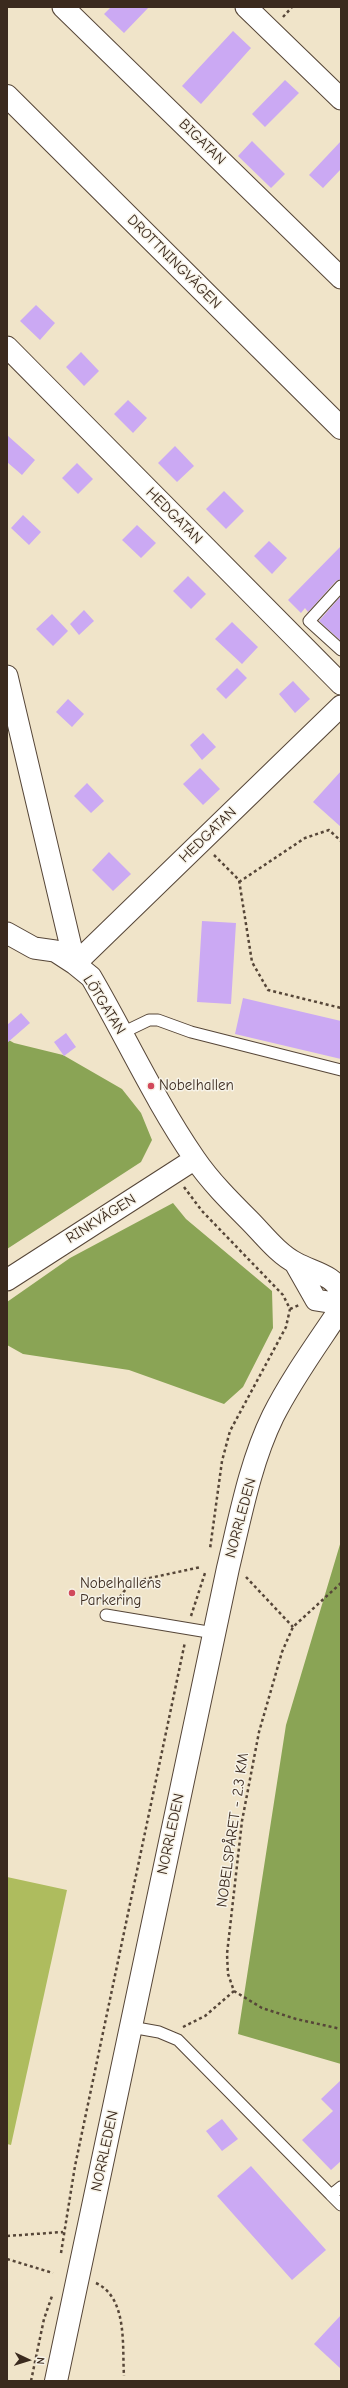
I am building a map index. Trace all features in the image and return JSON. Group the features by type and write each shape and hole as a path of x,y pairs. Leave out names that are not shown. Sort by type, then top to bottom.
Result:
{"street":[{"name":"BIGATAN","path":"63,7 341,278"},
{"path":"246,7 341,99"},
{"name":"DROTTNINGVÄGEN","path":"7,96 341,428"},
{"name":"HEDGATAN","path":"7,347 341,684"},
{"name":"LÖTGATAN","path":"7,676 75,964 90,977 159,1100 195,1159 225,1195 273,1244 295,1263 325,1276 339,1286 341,1294"},
{"name":"HEDGATAN","path":"75,964 341,706"},
{"path":"7,933 34,948 55,951 75,964"},
{"name":"RINKVÄGEN","path":"7,1280 195,1159"},
{"name":"LÖTGATAN","path":"295,1263 316,1300 341,1304"},
{"name":"NORRLEDEN","path":"56,2381 214,1633 247,1493 273,1417 298,1373 341,1308"}],"lane":[{"path":"341,586 309,621 341,650"},
{"path":"122,1033 149,1020 158,1020 191,1032 341,1070"},
{"path":"106,1615 214,1633"},
{"path":"131,2027 158,2032 178,2040 341,2205"},
{"path":"331,2195 341,2187"}],"path":[{"path":"239,882 306,838 329,830 341,841"},
{"path":"201,842 239,882 252,962 268,990 341,1008"},
{"path":"174,1173 202,1211 283,1295 290,1309 286,1327 230,1432 222,1461 210,1555"},
{"path":"106,1615 126,1589 166,1573 201,1566"},
{"path":"61,2260 63,2232 188,1629 206,1570"},
{"path":"243,1576 248,1578 293,1628"},
{"name":"NOBELSPÅRET - 2.3 KM","path":"234,1991 228,1974 227,1954 242,1821 259,1732 282,1652 293,1628 341,1583"},
{"path":"158,2032 183,2027 205,2016 234,1991 262,2008 296,2020 341,2029"},
{"path":"7,2236 63,2232"},
{"path":"7,2260 53,2273"},
{"path":"92,2281 103,2286 112,2295 118,2310 121,2325 124,2376"},
{"path":"31,2381 44,2319 56,2289"}],"green space":[{"path":"7,1039 14,1043 63,1055 122,1089 141,1113 152,1140 141,1162 7,1249"},
{"path":"173,1203 186,1219 272,1291 273,1328 243,1387 224,1404 129,1370 23,1354 7,1345 7,1302 70,1258"},
{"path":"341,1541 341,2064 238,2034 286,1725"},
{"path":"7,1877 67,1890 11,2145 7,2144"}],"building":[{"path":"111,7 149,7 124,33 104,14"},
{"path":"233,31 251,48 201,104 182,86"},
{"path":"285,80 299,93 265,127 252,114"},
{"path":"252,141 285,174 271,188 238,156"},
{"path":"341,141 341,169 323,188 309,175"},
{"path":"36,305 55,323 40,340 20,321"},
{"path":"81,352 99,371 84,386 66,367"},
{"path":"128,400 147,418 133,433 114,414"},
{"path":"7,435 35,460 22,475 7,462"},
{"path":"175,446 194,466 177,482 158,463"},
{"path":"77,463 93,479 78,494 62,478"},
{"path":"224,491 244,511 226,529 206,509"},
{"path":"23,515 41,532 29,545 11,528"},
{"path":"137,525 156,543 141,558 122,540"},
{"path":"269,541 287,558 272,574 254,556"},
{"path":"341,546 341,579 336,581 308,612 305,608 301,613 288,600"},
{"path":"188,576 206,594 191,609 173,591"},
{"path":"341,596 341,641 319,621"},
{"path":"84,610 94,621 79,635 70,624"},
{"path":"52,614 68,631 53,646 36,629"},
{"path":"232,622 258,647 242,664 215,639"},
{"path":"237,668 247,678 226,699 216,689"},
{"path":"293,681 310,699 295,713 279,694"},
{"path":"68,699 84,714 72,727 56,712"},
{"path":"203,733 216,747 202,760 190,745"},
{"path":"200,768 220,789 203,805 183,784"},
{"path":"341,771 341,827 313,802"},
{"path":"87,783 104,801 91,813 74,796"},
{"path":"109,852 131,874 113,891 92,870"},
{"path":"202,921 236,923 231,1004 197,1002"},
{"path":"243,998 341,1021 341,1059 235,1034"},
{"path":"21,1013 30,1023 7,1043 7,1025"},
{"path":"66,1033 76,1047 64,1056 54,1042"},
{"path":"341,2080 341,2161 331,2170 302,2140 333,2111 321,2099"},
{"path":"222,2119 238,2139 222,2151 206,2131"},
{"path":"251,2166 326,2250 292,2280 217,2196"},
{"path":"341,2315 341,2369 314,2344"}],"place":[{"name":"Nobelhallen","path":"151,1086"},
{"name":"Nobelhallens Parkering","path":"72,1593"}]}
